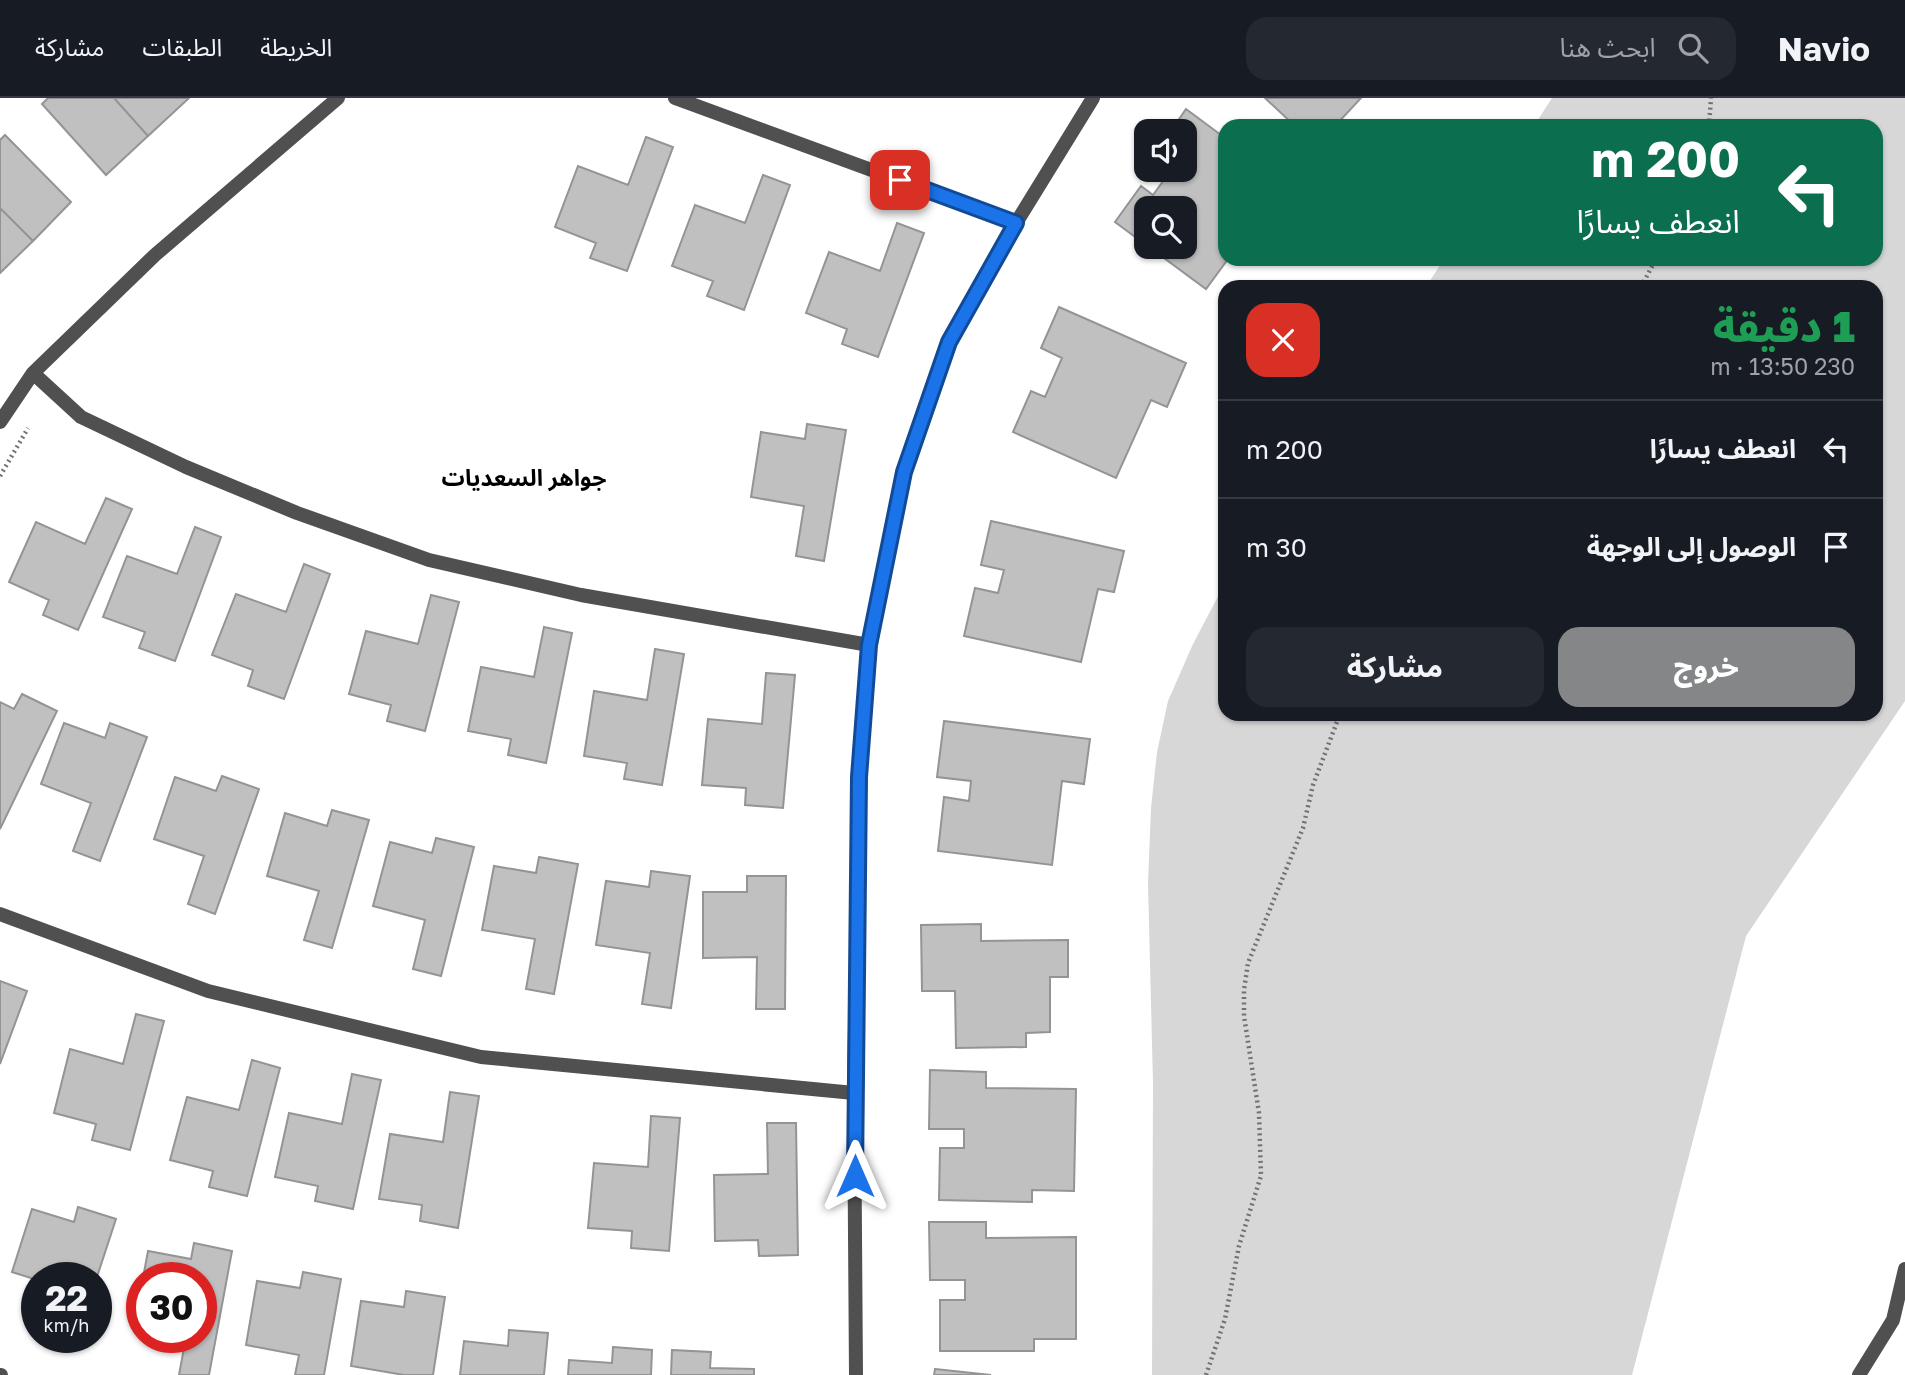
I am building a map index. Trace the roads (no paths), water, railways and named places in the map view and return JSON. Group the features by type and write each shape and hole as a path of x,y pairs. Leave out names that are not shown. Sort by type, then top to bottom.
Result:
{"street":[{"path":"0,422 33,373 155,254 338,98"},
{"path":"675,98 1016,223"},
{"path":"856,1375 854,1093 859,777 869,645 904,472 949,342 1016,223 1093,98"},
{"path":"33,373 81,418 174,462 297,513 429,560 582,595 869,645"},
{"path":"0,914 208,991 481,1057 854,1093"},
{"path":"1859,1375 1893,1320 1905,1269"}],"district":[{"name":"جواهر السعديات","path":"524,477"}]}
